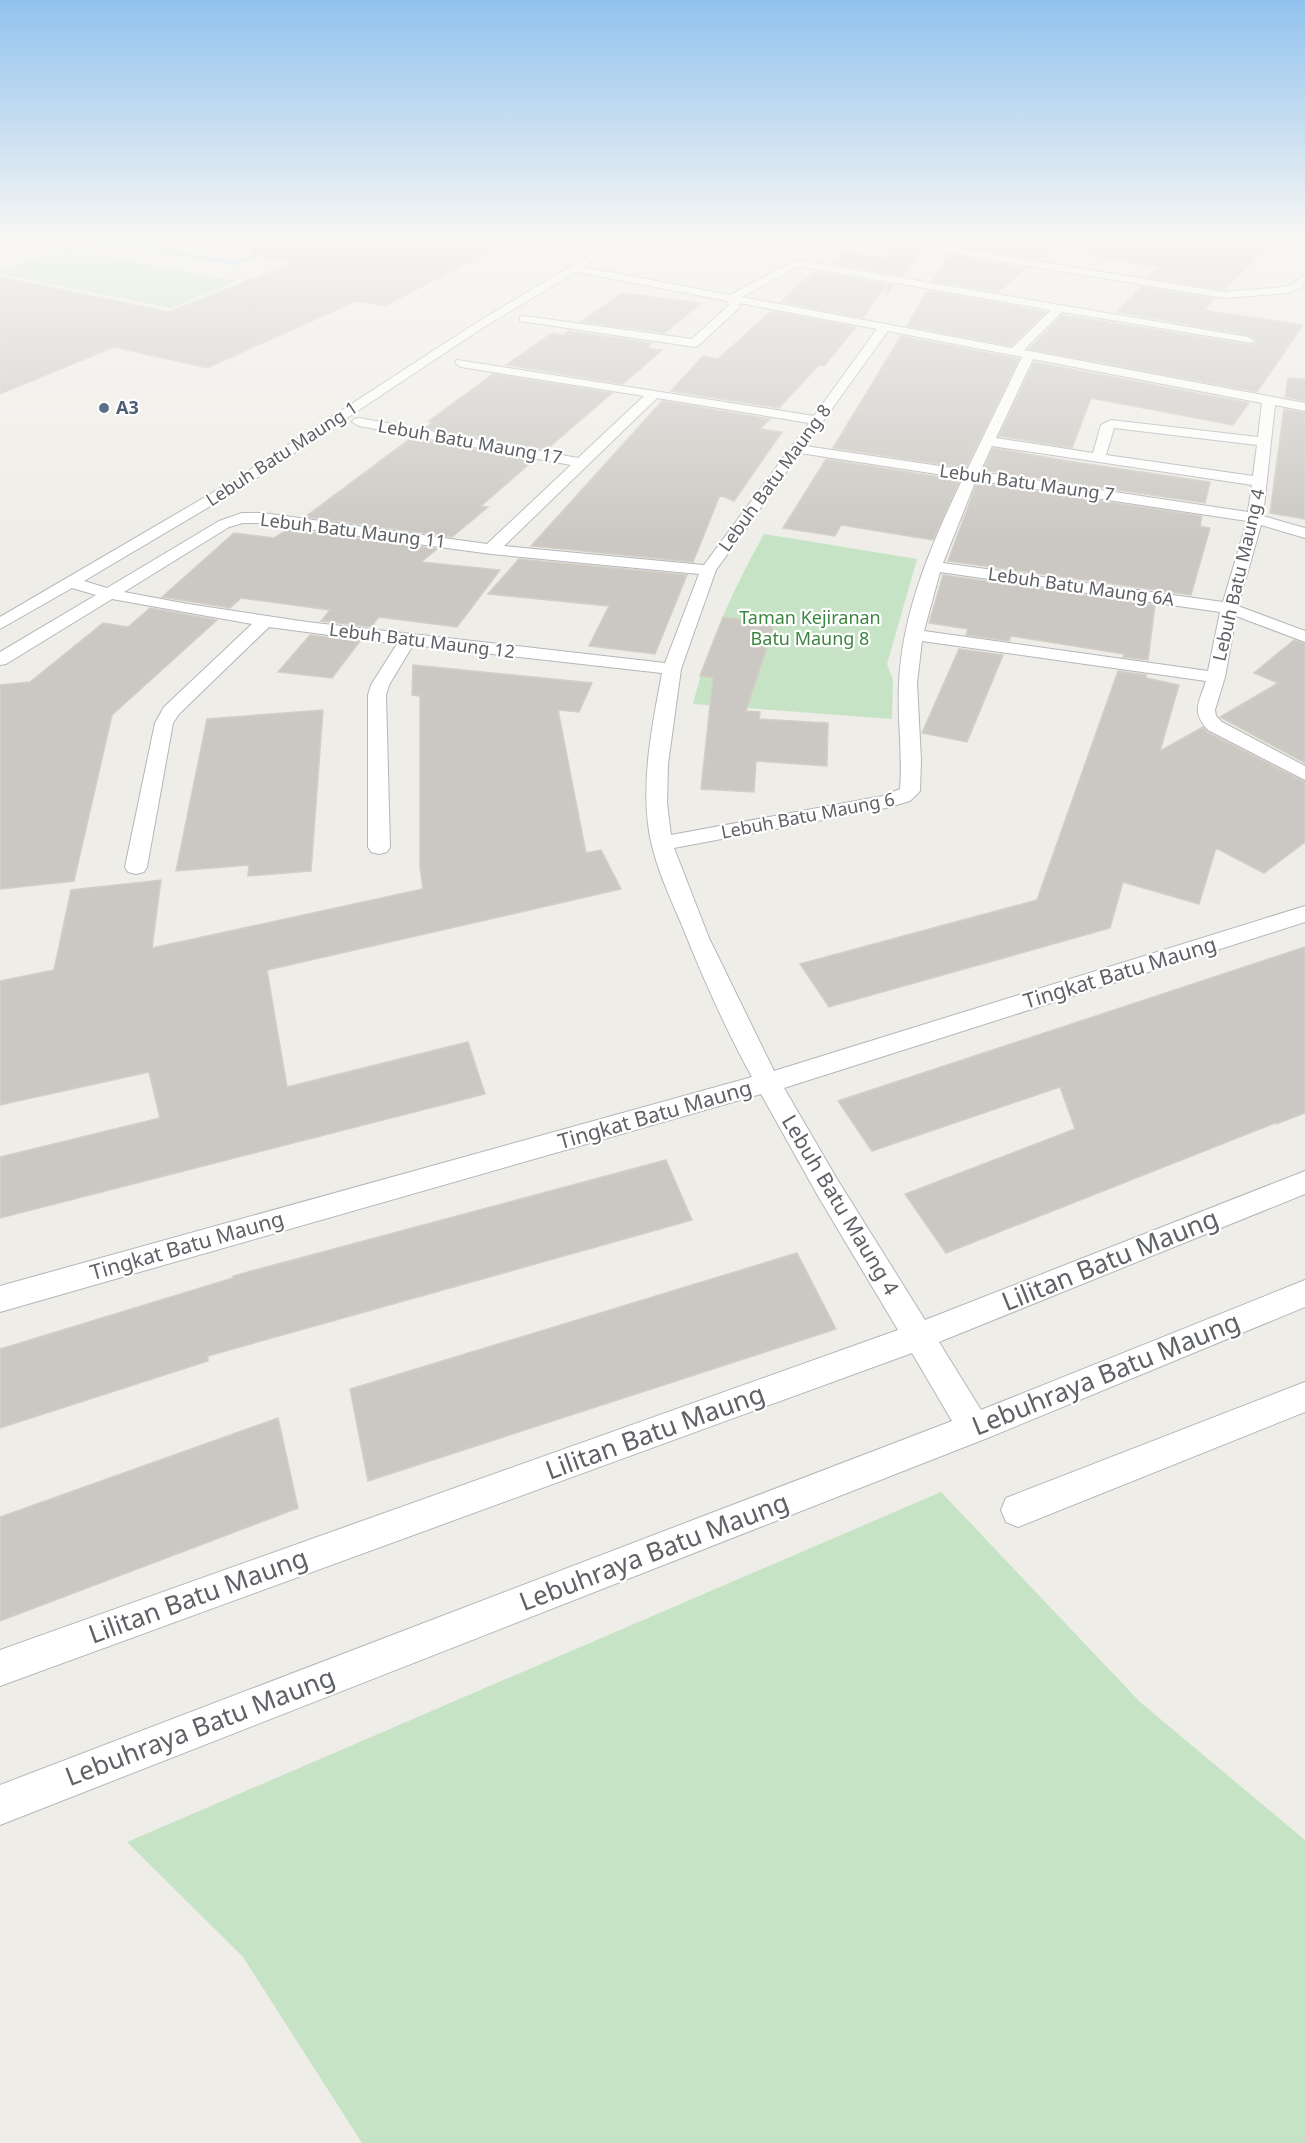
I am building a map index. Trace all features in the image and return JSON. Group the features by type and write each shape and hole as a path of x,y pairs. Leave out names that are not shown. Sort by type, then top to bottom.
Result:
{"street":[{"name":"Lebuh Batu Maung 1","path":"0,624 241,482 457,340"},
{"path":"674,340 695,343 698,340"},
{"name":"Lebuh Batu Maung 8","path":"708,570 875,340"},
{"path":"953,340 1305,407"},
{"path":"1015,352 1027,340"},
{"path":"1237,340 1248,342"},
{"name":"Lebuh Batu Maung 6","path":"663,843 903,797 910,791 912,782 908,670 914,635 932,566 1029,354"},
{"path":"461,363 817,420"},
{"path":"491,549 654,394"},
{"name":"Lebuh Batu Maung 4","path":"1269,401 1255,519 1245,560 1229,608 1216,677 1206,711 1207,717 1231,735 1305,774"},
{"name":"Lebuh Batu Maung 17","path":"359,422 582,462"},
{"path":"1098,458 1108,425 1111,424 1264,442"},
{"path":"988,441 1261,482"},
{"name":"Lebuh Batu Maung 7","path":"798,449 1255,519 1305,533"},
{"name":"Lebuh Batu Maung 11","path":"0,660 111,595 224,524 242,518 263,518 491,549 708,570"},
{"name":"Lebuh Batu Maung 6A","path":"932,566 1229,608 1305,637"},
{"path":"663,843 658,821 661,730 672,669 708,570"},
{"name":"Lebuh Batu Maung 12","path":"71,583 144,603 265,621 408,640 672,669"},
{"path":"136,867 164,723 171,711 265,621"},
{"name":"Lebuh Batu Maung 4","path":"914,635 1216,677"},
{"path":"380,847 377,695 380,685 408,640"},
{"name":"Lebuh Batu Maung 4","path":"663,843 709,963 767,1083 974,1428"},
{"name":"Tingkat Batu Maung","path":"0,1299 767,1083 1305,914"},
{"name":"Lilitan Batu Maung","path":"0,1668 920,1336 1305,1182"},
{"name":"Lebuhraya Batu Maung","path":"0,1805 974,1428 1305,1293"},
{"path":"1018,1510 1305,1396"}],"green space":[{"name":"Taman Kejiranan Batu Maung 8","path":"764,534 917,559 887,664 893,680 892,719 693,704 706,660 723,617"},
{"path":"941,1492 1140,1702 1305,1840 1305,2143 362,2143 243,1957 127,1842"}],"building":[{"path":"0,340 269,340 207,368 114,347 0,394"},
{"path":"542,340 631,340 652,343 647,348 662,350 623,384 506,365"},
{"path":"739,340 845,340 824,366 819,365 779,408 671,391 703,356 718,359"},
{"path":"899,340 922,340 1019,359 966,468 833,448"},
{"path":"980,340 1017,340 1011,346"},
{"path":"1038,340 1220,340 1252,345 1256,343 1255,340 1293,340 1257,392 1029,349"},
{"path":"1034,362 1249,403 1233,425 1091,398 1072,448 999,436"},
{"path":"493,374 612,393 546,450 425,428 433,422 429,421"},
{"path":"1288,378 1305,379 1305,401 1285,397"},
{"path":"662,401 770,419 760,429 782,432 734,501 720,495 693,562 531,546"},
{"path":"1284,409 1305,413 1305,519 1270,513"},
{"path":"411,438 534,460 481,506 488,507 452,537 305,517"},
{"path":"993,448 1210,482 1205,503 983,470"},
{"path":"826,459 960,480 933,540 841,525 835,536 783,528"},
{"path":"977,482 1202,516 1200,526 1210,528 1191,595 948,561"},
{"path":"288,529 437,549 421,562 500,570 457,627 379,617 371,627 321,621 330,610 241,598 230,608 162,597 234,533 274,538"},
{"path":"519,559 687,575 655,654 589,646 609,606 488,594"},
{"path":"943,575 1155,605 1148,660 1011,636 1009,641 966,635 968,629 929,623"},
{"path":"150,608 217,620 112,715 74,881 0,889 0,685 30,682 103,623 128,627"},
{"path":"723,617 775,623 746,711 760,712 759,719 828,723 827,766 756,761 754,792 701,789 713,678 700,676"},
{"path":"310,635 360,641 332,678 278,672"},
{"path":"1294,640 1305,644 1305,763 1220,717 1278,683 1254,673"},
{"path":"959,649 1003,655 967,742 922,733"},
{"path":"413,665 592,683 579,712 558,710 586,853 601,850 621,889 267,970 287,1087 468,1042 485,1094 0,1218 0,1157 160,1118 149,1072 0,1105 0,981 54,970 71,890 161,880 152,948 423,889 420,867 420,696 412,695"},
{"path":"1118,671 1146,675 1146,678 1179,685 1160,751 1203,727 1207,732 1305,782 1305,842 1264,873 1216,848 1199,904 1123,882 1110,928 829,1007 800,964 1037,900"},
{"path":"323,710 311,871 248,876 249,865 176,871 207,719"},
{"path":"1305,947 1305,1113 946,1253 905,1194 1075,1129 1060,1087 872,1151 838,1101"},
{"path":"666,1160 692,1220 208,1356 208,1361 0,1428 0,1349 233,1278 233,1276"},
{"path":"797,1253 836,1329 368,1481 350,1389"},
{"path":"278,1418 298,1508 0,1621 0,1517"}],"place":[{"name":"A3","path":"104,408"}]}
